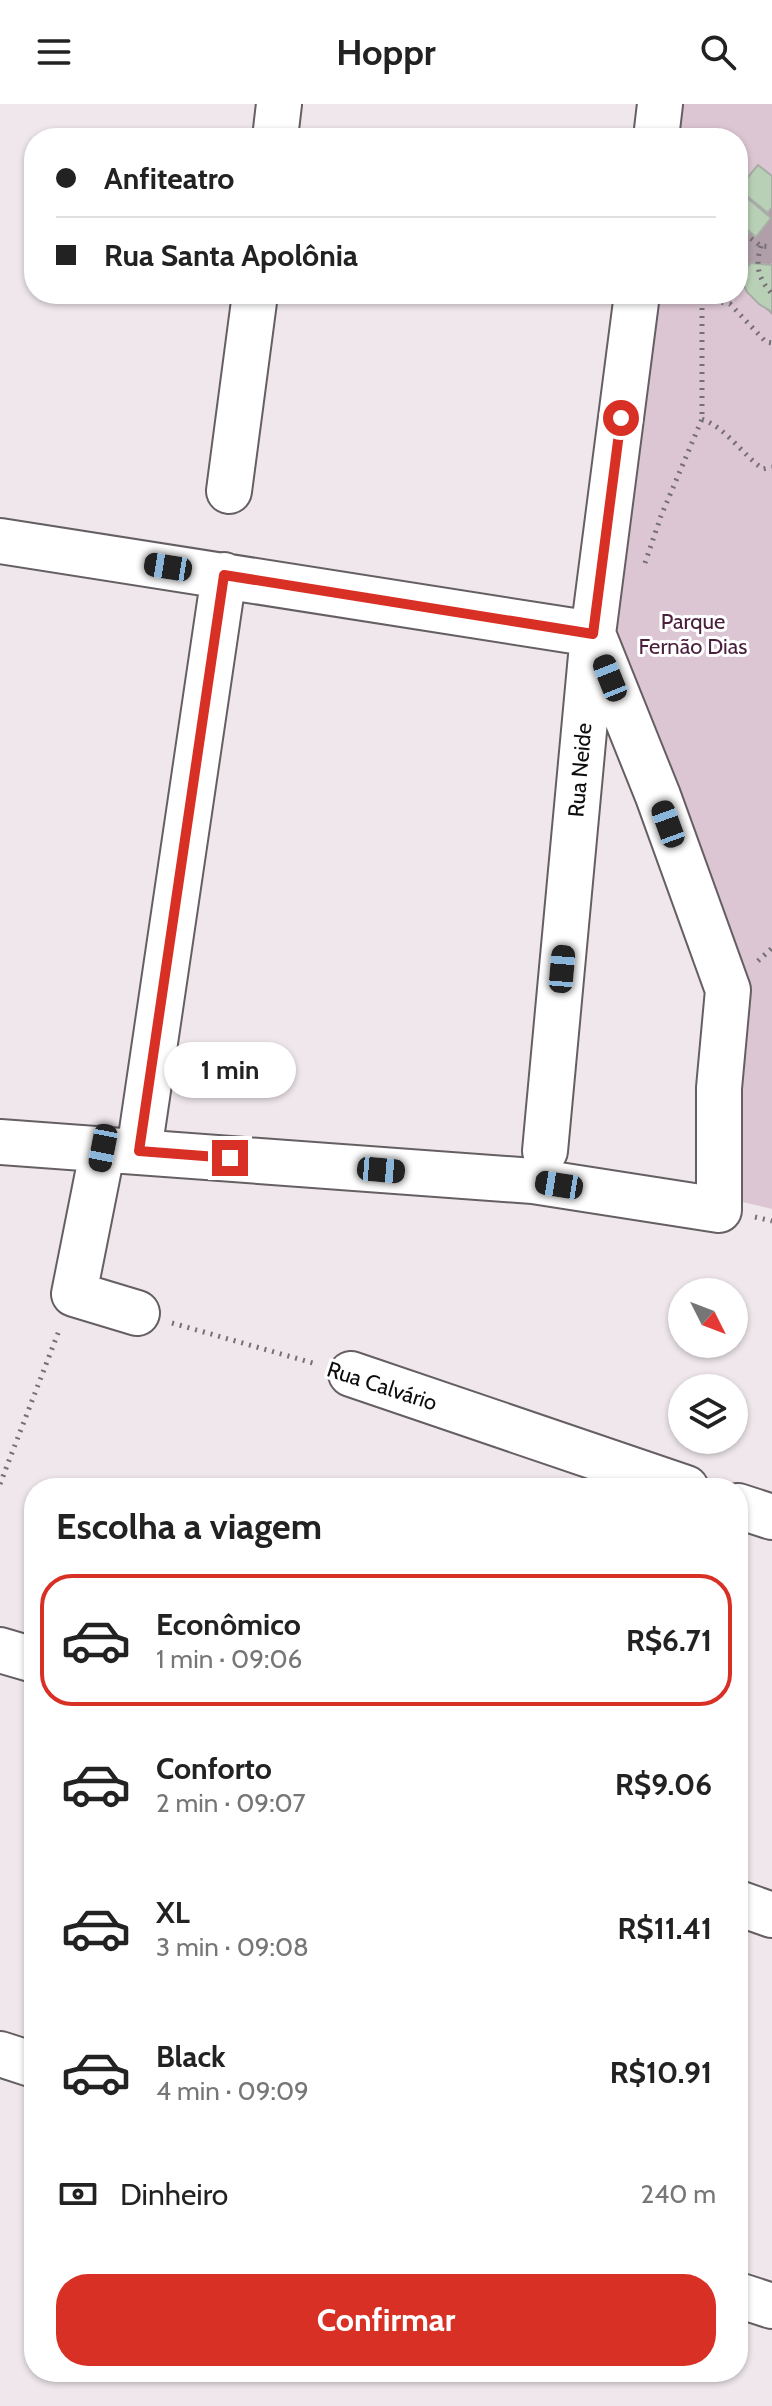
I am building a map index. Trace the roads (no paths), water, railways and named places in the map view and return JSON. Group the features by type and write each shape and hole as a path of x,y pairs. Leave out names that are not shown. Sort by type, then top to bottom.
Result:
{"street":[{"path":"276,128 279,104"},
{"path":"657,128 660,104"},
{"path":"229,491 254,304"},
{"name":"Rua Neide","path":"545,1151 593,634 636,304"},
{"path":"0,541 593,634 658,796 728,990 719,1088 719,1210 533,1181 0,1142"},
{"path":"137,1313 74,1294 121,1149 224,575"},
{"name":"Rua Calvário","path":"351,1374 657,1478"},
{"path":"748,1509 772,1517"},
{"path":"0,1650 24,1657"},
{"path":"748,1907 772,1915"},
{"path":"0,2054 24,2062"},
{"path":"748,2298 772,2306"}],"park label":[{"name":"Parque Fernão Dias","path":"693,634"}]}
